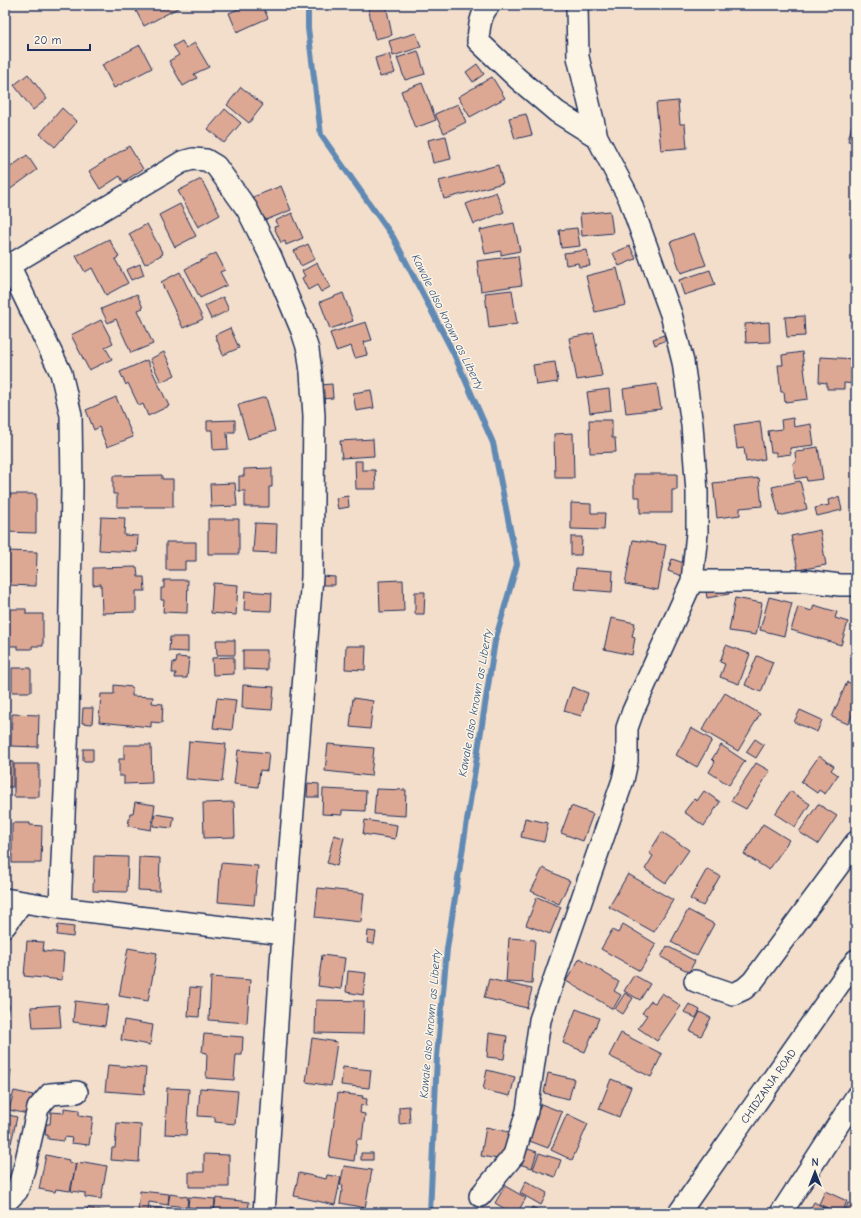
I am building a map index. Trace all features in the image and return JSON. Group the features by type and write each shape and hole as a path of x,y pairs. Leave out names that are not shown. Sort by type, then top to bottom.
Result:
{"street":[{"path":"489,5 485,9 481,21 478,41 506,68 557,112 596,137"},
{"path":"480,1196 514,1155 527,1111 540,1020 623,780 627,761 627,728 633,711 692,581 697,533 692,425 684,362 671,314 629,198 596,137 578,57 577,5"},
{"path":"60,908 68,722 72,487 71,415 61,373 7,267 182,162 193,159 206,160 216,166 247,209 271,257 302,331 308,350 314,416 312,577 283,934 264,1213"},
{"path":"692,581 807,581 840,585 856,585"},
{"path":"695,981 733,994 744,989 753,981 856,842"},
{"path":"5,926 14,901 60,908 283,934"},
{"name":"CHIDZANJA ROAD","path":"679,1213 856,960"},
{"path":"9,1213 8,1207 5,1204 16,1191 22,1176 38,1108 50,1094 77,1092"},
{"path":"781,1213 855,1103"}],"building":[{"path":"133,5 177,5 178,8 144,26"},
{"path":"248,5 262,5 268,18 237,32 229,13"},
{"path":"386,5 392,35 375,39 368,7"},
{"path":"416,33 421,47 393,56 389,41"},
{"path":"182,41 186,48 195,43 209,67 194,74 197,78 183,86 169,61 179,55 173,46"},
{"path":"140,45 152,68 114,88 102,65"},
{"path":"418,51 425,74 405,80 397,58"},
{"path":"389,54 395,73 380,77 375,58"},
{"path":"477,64 484,74 473,82 466,72"},
{"path":"28,74 47,99 33,110 14,85"},
{"path":"492,77 505,98 470,117 458,97"},
{"path":"422,83 436,120 415,128 401,91"},
{"path":"241,87 263,105 249,123 227,105"},
{"path":"678,101 680,124 685,124 687,148 661,150 656,103"},
{"path":"458,104 466,122 444,133 435,114"},
{"path":"62,108 77,122 55,147 40,134"},
{"path":"856,108 856,143 848,141"},
{"path":"225,109 241,123 224,143 208,129"},
{"path":"526,114 532,135 515,139 509,118"},
{"path":"446,136 451,159 433,163 428,140"},
{"path":"129,146 143,169 123,182 120,176 100,189 89,171"},
{"path":"27,155 37,170 5,193 5,171"},
{"path":"498,165 503,183 444,199 439,181"},
{"path":"201,179 220,215 198,227 178,191"},
{"path":"281,186 291,210 266,220 265,218 262,219 253,197"},
{"path":"496,192 504,212 474,224 466,204"},
{"path":"180,204 196,236 175,247 159,215"},
{"path":"610,211 613,233 582,236 580,214"},
{"path":"292,213 303,238 286,245 285,241 281,243 274,227 278,226 275,221"},
{"path":"514,223 520,251 501,255 501,251 485,254 480,230"},
{"path":"147,224 163,254 145,264 129,234"},
{"path":"577,228 580,246 561,248 559,230"},
{"path":"694,233 706,265 681,273 670,242"},
{"path":"109,239 119,257 115,259 128,283 106,295 92,268 85,272 76,256"},
{"path":"308,244 315,259 301,266 294,251"},
{"path":"630,246 636,259 619,266 613,253"},
{"path":"587,250 590,266 579,267 578,263 566,265 564,253"},
{"path":"216,253 225,270 220,272 227,285 200,298 185,269"},
{"path":"518,256 522,285 481,291 477,261"},
{"path":"317,263 330,287 321,292 317,285 308,290 302,278 305,276 302,271"},
{"path":"140,264 144,275 131,280 126,270"},
{"path":"617,268 626,305 595,312 586,276"},
{"path":"710,270 715,285 684,295 679,280"},
{"path":"180,272 203,319 183,328 161,282"},
{"path":"512,290 517,324 489,328 485,293"},
{"path":"343,293 353,321 330,329 320,302"},
{"path":"137,294 143,308 138,310 153,344 131,353 116,319 108,323 101,309"},
{"path":"223,297 229,310 211,319 205,306"},
{"path":"804,316 805,336 787,337 785,317"},
{"path":"101,320 113,343 105,347 112,359 89,370 71,335"},
{"path":"366,322 372,340 364,342 367,355 355,358 351,346 336,351 330,333"},
{"path":"769,322 770,342 746,343 745,324"},
{"path":"230,328 239,348 223,355 215,335"},
{"path":"594,333 602,376 577,380 569,338"},
{"path":"664,335 666,340 655,345 653,339"},
{"path":"164,352 175,375 161,382 150,359"},
{"path":"802,352 808,399 785,402 784,392 781,392 778,365 783,365 782,355"},
{"path":"820,357 856,359 856,384 844,383 844,389 827,389 827,383 819,382"},
{"path":"147,360 169,406 148,416 143,404 139,406 128,383 126,385 120,372"},
{"path":"555,362 558,382 536,385 533,365"},
{"path":"332,384 333,398 322,399 320,385"},
{"path":"657,384 661,409 626,413 623,389"},
{"path":"609,389 611,410 590,413 587,392"},
{"path":"371,390 374,408 356,411 353,393"},
{"path":"116,397 133,437 107,447 99,427 94,430 86,410"},
{"path":"266,397 275,431 248,439 238,405"},
{"path":"793,418 794,427 811,424 814,445 790,448 791,454 776,456 776,452 771,452 768,431 782,429 781,420"},
{"path":"235,420 235,432 227,432 228,449 213,450 212,430 207,430 207,421"},
{"path":"589,420 612,420 612,438 615,438 616,452 590,453"},
{"path":"760,421 765,459 746,462 744,448 737,449 734,425"},
{"path":"573,433 574,478 555,478 554,434"},
{"path":"373,439 374,456 342,458 340,441"},
{"path":"818,447 823,479 807,481 806,477 795,479 793,463 796,462 795,452"},
{"path":"355,461 362,461 362,470 375,470 376,489 356,489"},
{"path":"272,468 272,487 269,487 269,507 245,507 245,491 239,491 239,476 244,476 244,469"},
{"path":"634,474 677,474 677,490 672,490 672,513 640,513 640,497 634,497"},
{"path":"162,475 162,479 173,479 173,507 117,507 117,494 113,494 113,476"},
{"path":"759,478 762,506 740,508 740,515 717,518 713,483"},
{"path":"800,481 807,509 779,516 772,487"},
{"path":"235,483 237,506 211,507 210,484"},
{"path":"5,494 36,494 36,533 5,532"},
{"path":"348,496 349,507 338,509 336,498"},
{"path":"839,497 842,510 817,516 815,508 829,505 828,500"},
{"path":"571,503 591,504 591,513 605,513 604,530 571,529"},
{"path":"101,517 125,518 124,535 138,536 137,552 99,550"},
{"path":"208,519 239,519 239,554 208,554"},
{"path":"255,523 277,524 276,553 253,552"},
{"path":"820,530 826,565 798,570 791,536"},
{"path":"571,537 582,537 581,555 571,555"},
{"path":"633,540 666,545 658,590 625,584"},
{"path":"166,542 196,542 196,561 185,561 185,570 166,570"},
{"path":"6,551 37,552 36,586 6,585"},
{"path":"672,559 687,564 682,576 668,571"},
{"path":"137,567 138,577 144,577 145,591 136,591 136,612 102,613 101,584 93,585 93,568"},
{"path":"576,568 613,571 612,592 574,589"},
{"path":"322,576 335,577 335,585 321,585"},
{"path":"164,580 188,580 187,613 163,612 164,600 161,600 161,588 164,588"},
{"path":"403,580 404,611 380,612 379,581"},
{"path":"213,583 238,585 236,615 211,613"},
{"path":"728,586 729,594 707,598 706,591"},
{"path":"245,591 272,593 271,611 244,610"},
{"path":"415,592 425,592 424,614 415,614"},
{"path":"769,597 792,603 784,636 760,630"},
{"path":"735,598 762,603 756,635 729,631"},
{"path":"814,605 837,612 835,618 848,622 841,645 791,630 798,607 812,611"},
{"path":"8,609 26,609 26,614 43,614 43,646 32,646 32,649 18,649 18,646 8,646 8,630 5,630 5,620 8,620"},
{"path":"611,618 635,623 632,637 635,638 632,655 604,649"},
{"path":"170,637 188,637 188,652 169,651"},
{"path":"216,640 235,640 235,655 217,655"},
{"path":"726,645 750,654 739,684 720,677 725,664 720,662"},
{"path":"346,646 366,646 365,670 345,669"},
{"path":"243,650 267,650 267,670 243,669"},
{"path":"757,656 773,662 761,692 745,685"},
{"path":"177,657 189,658 187,678 175,678 176,673 172,673 173,662 176,663"},
{"path":"234,657 234,674 213,675 212,658"},
{"path":"12,668 31,668 31,692 12,692"},
{"path":"847,682 856,685 856,707 848,724 832,717"},
{"path":"114,685 132,687 132,696 153,697 152,703 163,704 162,723 151,722 151,727 99,722 101,694 114,694"},
{"path":"243,685 274,687 272,710 242,708"},
{"path":"572,687 588,693 581,716 564,711"},
{"path":"725,693 760,714 738,751 702,730"},
{"path":"217,698 236,700 232,730 213,728"},
{"path":"353,698 373,701 370,729 350,727"},
{"path":"83,708 93,708 92,724 82,723"},
{"path":"800,710 822,720 817,732 794,722"},
{"path":"12,714 39,715 38,747 11,746"},
{"path":"691,728 712,740 697,767 676,755"},
{"path":"755,739 764,745 756,758 746,752"},
{"path":"189,741 226,744 222,782 186,779"},
{"path":"328,744 374,748 371,776 325,771"},
{"path":"124,745 151,745 152,783 124,784 124,776 119,776 119,759 124,759"},
{"path":"721,745 745,761 729,785 709,772 715,762 712,759"},
{"path":"83,749 93,749 93,761 83,761"},
{"path":"238,750 269,753 267,771 260,770 258,787 234,784"},
{"path":"819,756 834,766 831,770 838,775 825,794 819,790 817,793 801,782"},
{"path":"5,762 13,762 13,787 5,787"},
{"path":"756,763 770,771 746,809 731,801"},
{"path":"14,764 39,764 39,797 14,797"},
{"path":"308,783 319,784 319,797 307,797"},
{"path":"323,789 366,791 365,811 342,810 342,815 322,814"},
{"path":"376,789 406,790 405,816 374,814"},
{"path":"704,791 720,802 704,826 684,812 694,799 697,801"},
{"path":"790,791 810,804 795,827 775,814"},
{"path":"135,802 155,805 151,830 128,826 130,813 133,813"},
{"path":"234,802 235,837 204,838 203,803"},
{"path":"818,804 837,816 818,844 799,832"},
{"path":"571,806 593,814 583,841 561,833"},
{"path":"155,814 174,817 172,828 153,826"},
{"path":"525,818 548,823 544,842 521,837"},
{"path":"365,820 397,825 395,839 363,834"},
{"path":"12,823 30,823 30,825 42,826 41,863 12,863"},
{"path":"763,824 789,840 769,870 744,854"},
{"path":"662,832 689,850 666,883 645,869 653,856 649,853"},
{"path":"334,835 344,838 337,866 327,863"},
{"path":"94,856 128,857 127,892 93,891"},
{"path":"139,857 160,858 159,891 138,890"},
{"path":"221,863 258,866 254,905 218,902"},
{"path":"543,868 570,881 559,904 531,891"},
{"path":"707,869 720,876 703,906 690,899"},
{"path":"628,874 673,900 654,932 609,907"},
{"path":"318,888 364,893 361,922 315,917"},
{"path":"537,897 561,907 550,934 526,925"},
{"path":"688,910 714,924 697,956 671,942"},
{"path":"623,924 656,944 640,971 601,949 612,930 618,933"},
{"path":"58,925 74,927 73,937 57,935"},
{"path":"368,931 376,932 374,944 367,943"},
{"path":"509,938 535,940 532,983 506,982"},
{"path":"27,941 44,942 43,951 64,953 62,980 24,976"},
{"path":"667,946 695,961 689,972 661,957"},
{"path":"128,948 157,953 148,1001 119,996"},
{"path":"322,955 345,958 341,989 318,986"},
{"path":"580,958 619,982 614,991 621,995 613,1009 566,981"},
{"path":"348,971 366,973 363,995 346,992"},
{"path":"634,975 650,984 640,1000 624,991"},
{"path":"211,977 250,980 247,1023 209,1020"},
{"path":"489,979 532,989 527,1008 484,998"},
{"path":"190,987 201,988 199,1017 188,1016"},
{"path":"625,993 633,998 623,1014 615,1009"},
{"path":"662,993 681,1006 657,1041 638,1028 647,1015 642,1013 651,1001 655,1003"},
{"path":"316,1000 364,1001 363,1034 315,1033"},
{"path":"75,1001 108,1005 105,1026 73,1022"},
{"path":"689,1004 700,1010 696,1018 684,1012"},
{"path":"5,1005 9,1005 5,1033"},
{"path":"59,1005 61,1027 33,1028 31,1007"},
{"path":"576,1009 599,1018 585,1052 563,1043"},
{"path":"700,1012 711,1018 701,1036 690,1031"},
{"path":"124,1020 153,1025 150,1045 121,1040"},
{"path":"489,1033 507,1036 504,1059 487,1057"},
{"path":"621,1033 662,1054 651,1077 609,1056"},
{"path":"204,1034 243,1037 242,1055 236,1055 234,1080 206,1078 207,1053 202,1052"},
{"path":"312,1038 337,1042 331,1086 306,1082"},
{"path":"108,1065 146,1068 144,1094 105,1091"},
{"path":"343,1067 371,1070 369,1088 341,1085"},
{"path":"5,1070 11,1070 8,1089 5,1088"},
{"path":"487,1070 515,1077 510,1096 483,1090"},
{"path":"548,1073 574,1079 569,1099 544,1093"},
{"path":"611,1079 631,1087 619,1117 599,1109"},
{"path":"167,1088 189,1089 186,1135 165,1134"},
{"path":"200,1088 238,1091 235,1124 215,1122 215,1117 198,1116"},
{"path":"14,1091 33,1095 28,1114 9,1110"},
{"path":"338,1093 363,1096 362,1098 367,1099 366,1106 361,1105 360,1113 365,1114 362,1139 357,1139 354,1161 329,1157"},
{"path":"541,1104 562,1112 548,1148 527,1140"},
{"path":"409,1106 410,1123 399,1124 399,1107"},
{"path":"64,1108 79,1110 79,1115 93,1117 89,1145 71,1143 72,1138 65,1137 64,1141 48,1139 48,1135 45,1135 46,1124 50,1124 51,1112 64,1113"},
{"path":"5,1114 17,1117 11,1143 8,1142 5,1156"},
{"path":"567,1114 588,1124 572,1160 551,1150"},
{"path":"117,1123 141,1125 139,1162 111,1160 112,1148 115,1148"},
{"path":"486,1127 509,1132 504,1160 481,1156"},
{"path":"525,1148 537,1152 532,1168 519,1164"},
{"path":"361,1153 373,1153 373,1160 361,1160"},
{"path":"539,1153 561,1160 555,1177 533,1169"},
{"path":"204,1154 229,1155 229,1187 189,1187 189,1172 204,1172"},
{"path":"46,1155 69,1160 68,1162 76,1164 70,1191 56,1189 55,1192 39,1189"},
{"path":"84,1162 107,1166 101,1199 85,1197 85,1193 71,1191 76,1163 83,1164"},
{"path":"344,1166 372,1170 365,1208 340,1203 343,1185 340,1185"},
{"path":"299,1173 326,1179 327,1175 341,1177 335,1205 294,1196"},
{"path":"526,1181 547,1193 541,1205 520,1193"},
{"path":"505,1186 526,1198 517,1213 512,1213 495,1203"},
{"path":"140,1191 169,1194 168,1205 149,1202 148,1213 138,1212"},
{"path":"825,1191 847,1201 842,1213 838,1213 819,1204"},
{"path":"170,1194 188,1197 187,1207 168,1205"},
{"path":"189,1197 215,1199 214,1210 208,1210 208,1212 195,1211 195,1208 188,1207"},
{"path":"216,1198 249,1202 248,1213 214,1213"},
{"path":"814,1202 823,1207 820,1213 808,1213"},
{"path":"848,1203 856,1206 856,1213 845,1211"},
{"path":"151,1207 188,1211 188,1213 150,1213"},
{"path":"290,1207 310,1213 289,1213"},
{"path":"532,1207 544,1213 529,1213"},
{"path":"824,1207 836,1213 821,1213"},
{"path":"87,1208 116,1213 75,1213 76,1211 87,1212"}],"waterway":[{"name":"Kawale also known as Liberty","path":"308,5 308,28 321,135 393,237 453,352 493,443 517,564 495,641 447,949 437,1057 430,1213"}]}
